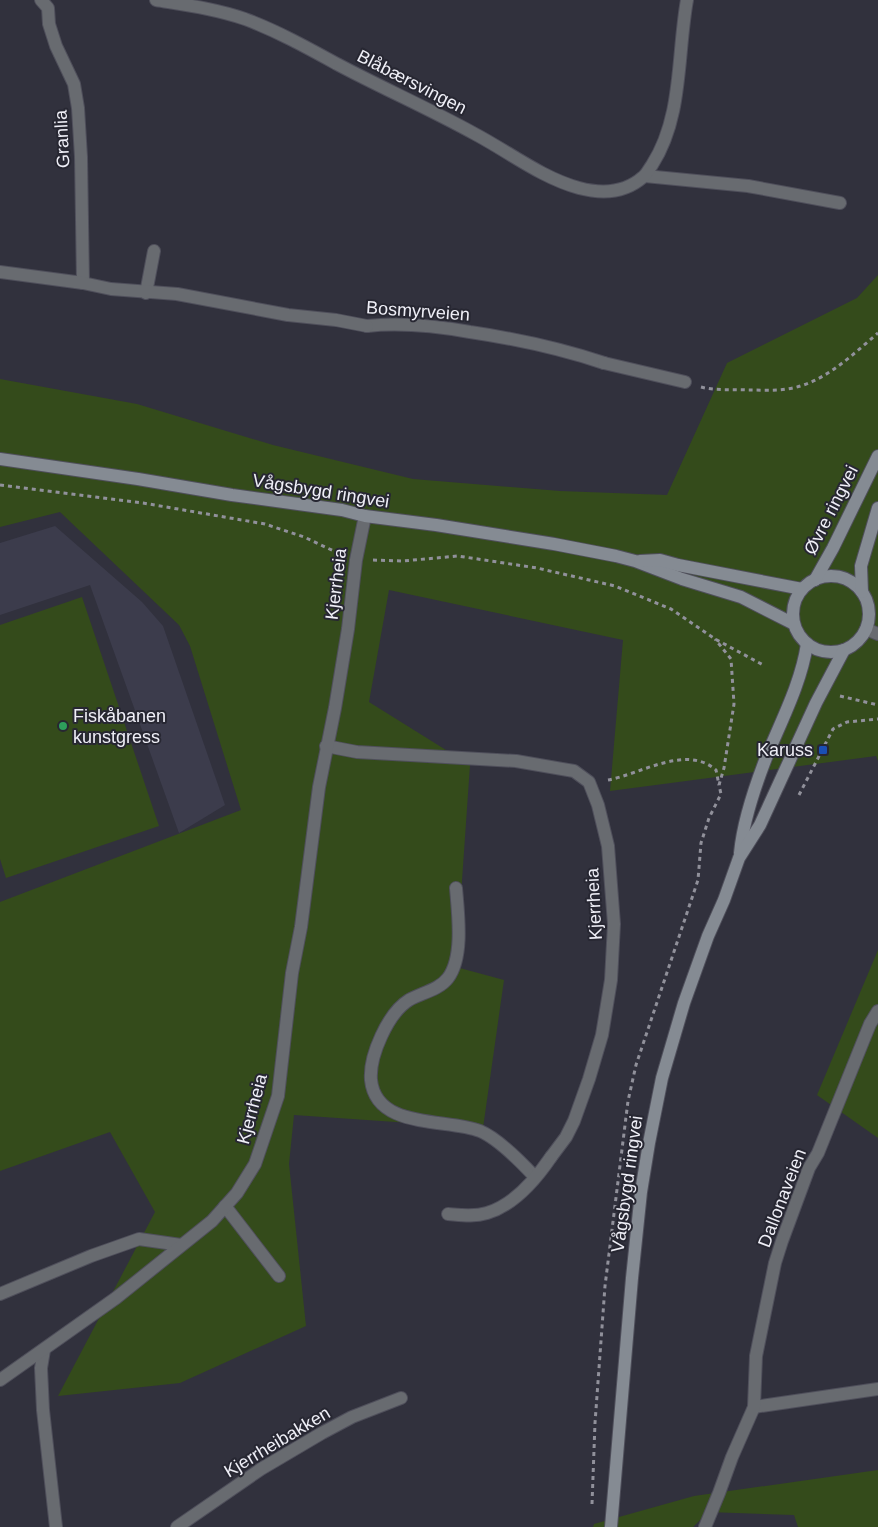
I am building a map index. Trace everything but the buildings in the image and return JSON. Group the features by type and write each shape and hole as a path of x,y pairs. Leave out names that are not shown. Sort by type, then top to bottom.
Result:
{"street":[{"name":"Blåbærsvingen","path":"156,0 210,9 243,18 269,29 305,45 337,64 475,134 549,176 578,188 604,192 630,188 645,176 666,139 673,108 687,0"},
{"name":"Granlia","path":"48,3 49,24 56,46 74,84 78,108 82,158 82,283"},
{"path":"645,176 748,186 840,203"},
{"path":"146,293 154,251"},
{"name":"Bosmyrveien","path":"0,272 82,283 111,289 196,297 367,326 413,325 507,338 565,350 604,363 685,382"},
{"name":"Øvre ringvei","path":"815,580 833,548 878,456"},
{"name":"Vågsbygd ringvei","path":"0,459 342,510 365,516 436,525 554,544 636,561 682,579 741,598 794,624"},
{"path":"862,592 861,566 878,508"},
{"name":"Kjerrheia","path":"0,1380 116,1298 212,1220 237,1193 255,1164 278,1096 292,973 319,786 335,708 348,629 356,560 365,516"},
{"name":"Vågsbygd ringvei","path":"636,561 660,560 802,589"},
{"path":"824,576 834,576 844,578 853,583 862,592 868,604 872,631 844,650 831,652 818,650 807,644 799,635 794,624 793,612 796,600 802,589 815,580 824,576"},
{"name":"Vågsbygd ringvei","path":"740,858 743,828 766,760 802,668 807,644"},
{"name":"Vågsbygd ringvei","path":"611,1527 641,1192 662,1078 684,1003 708,936 740,858 768,809 816,703 844,650"},
{"path":"326,746 357,752 516,761 574,771 589,782"},
{"name":"Kjerrheia","path":"448,1214 469,1216 487,1213 506,1205 517,1196 535,1177 566,1137 574,1121 589,1079 602,1035 612,980 614,924 608,846 598,805 589,782"},
{"path":"456,888 458,924 454,967 441,984 408,1001 392,1016 380,1039 372,1064 371,1082 381,1102 394,1112 417,1120 471,1129 486,1134 535,1177"},
{"name":"Dallonaveien","path":"705,1527 754,1407 756,1356 782,1241 809,1168 818,1153 867,1032 878,1010"},
{"path":"225,1206 278,1276"},
{"path":"0,1294 91,1256 139,1239 182,1245"},
{"path":"44,1350 41,1368 43,1410 56,1527"},
{"path":"754,1407 878,1389"},
{"name":"Kjerrheibakken","path":"177,1527 261,1469 322,1433 352,1417 401,1398"}],"path":[{"path":"685,382 718,389 784,390 796,388 818,379 844,362 878,333"},
{"path":"715,639 765,666"},
{"path":"839,696 878,705"},
{"path":"799,796 833,729 847,722 878,719"},
{"path":"589,782 611,779 688,759 700,761 716,770 719,785"}],"shaded area":[{"path":"55,526 142,602 163,626 225,805 179,833 90,585 0,615 0,543"}],"green space":[{"path":"878,275 878,761 876,756 610,791 623,640 389,590 369,702 470,765 456,967 504,980 483,1128 294,1115 289,1164 306,1326 180,1383 58,1396 155,1212 110,1132 0,1171 0,902 241,810 190,646 179,625 60,512 0,527 0,379 137,404 273,445 413,479 560,491 667,495 727,363 857,298"},
{"name":"Fiskåbanen kunstgress","path":"82,597 159,826 6,878 0,859 0,625"},
{"path":"878,950 878,1138 817,1095"},
{"path":"878,1470 878,1527 798,1527 794,1515 708,1512 693,1527 593,1527 594,1524 694,1496"}],"place":[{"name":"Fiskåbanen kunstgress","path":"63,726"},
{"name":"Karuss","path":"823,750"}]}
